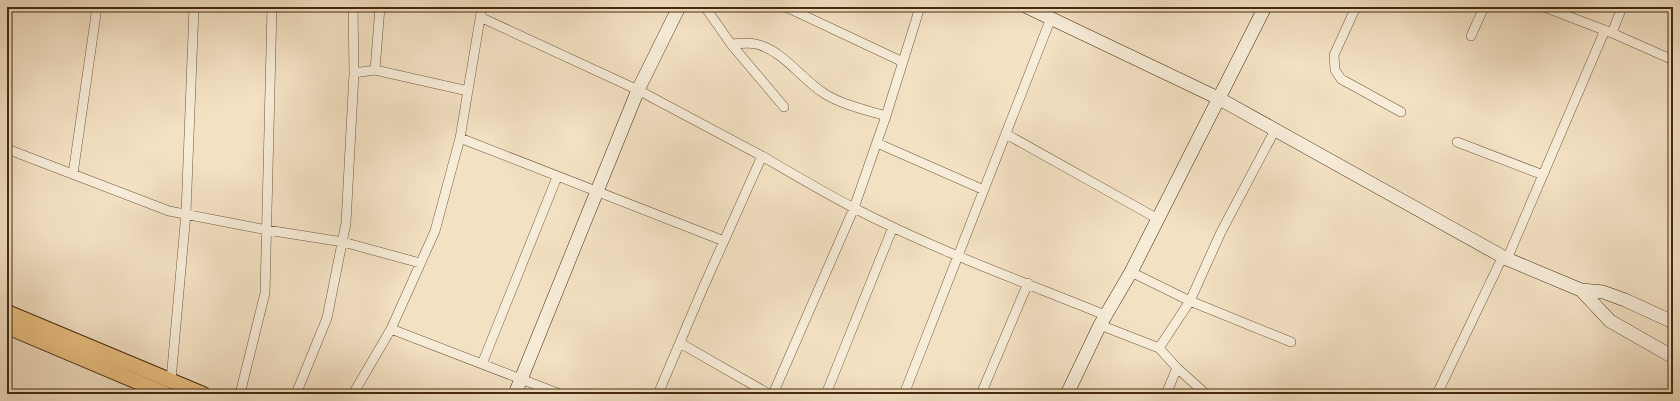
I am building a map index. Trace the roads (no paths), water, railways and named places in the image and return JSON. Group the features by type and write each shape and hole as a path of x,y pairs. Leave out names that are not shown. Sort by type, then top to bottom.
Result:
{"main road":[{"path":"7,312 23,326 128,378 166,394"},
{"path":"7,327 23,326 133,365 203,394"},
{"path":"128,378 133,365"}],"street":[{"path":"73,174 97,7"},
{"path":"171,380 186,213 194,7"},
{"path":"240,394 265,293 272,7"},
{"path":"296,394 327,318 346,223 354,73 353,7"},
{"path":"375,70 380,7"},
{"path":"353,394 391,329 435,231 460,138 482,7"},
{"path":"515,394 638,90 679,7"},
{"path":"704,7 731,44 784,107"},
{"path":"786,7 903,62"},
{"path":"774,394 854,208 886,116 920,7"},
{"path":"1027,7 1218,98 1505,258 1581,290 1603,292 1625,300 1673,322"},
{"path":"1067,394 1103,320 1131,272 1265,7"},
{"path":"1356,7 1334,55 1335,70 1341,79 1401,112"},
{"path":"1471,36 1484,7"},
{"path":"1544,7 1673,60"},
{"path":"1437,394 1505,258 1608,32 1622,7"},
{"path":"480,17 638,90 762,156 854,208 958,256 1028,283 1159,348 1177,368 1206,394"},
{"path":"904,394 1051,18"},
{"path":"731,44 754,44 766,48 780,56 795,70 826,94 845,103 886,116"},
{"path":"354,73 375,70 468,91"},
{"path":"1159,348 1190,301 1221,232 1275,130"},
{"path":"1006,134 1158,219"},
{"path":"460,138 724,241"},
{"path":"1457,142 1543,175"},
{"path":"877,143 984,190"},
{"path":"7,149 169,211 186,213 267,230 343,242 420,263"},
{"path":"658,394 762,156"},
{"path":"482,364 557,176"},
{"path":"826,394 893,227"},
{"path":"1131,272 1190,301 1291,342"},
{"path":"981,394 1028,283"},
{"path":"1581,290 1610,321 1673,357"},
{"path":"391,329 560,394"},
{"path":"680,343 769,394"},
{"path":"1166,394 1177,368"}]}
